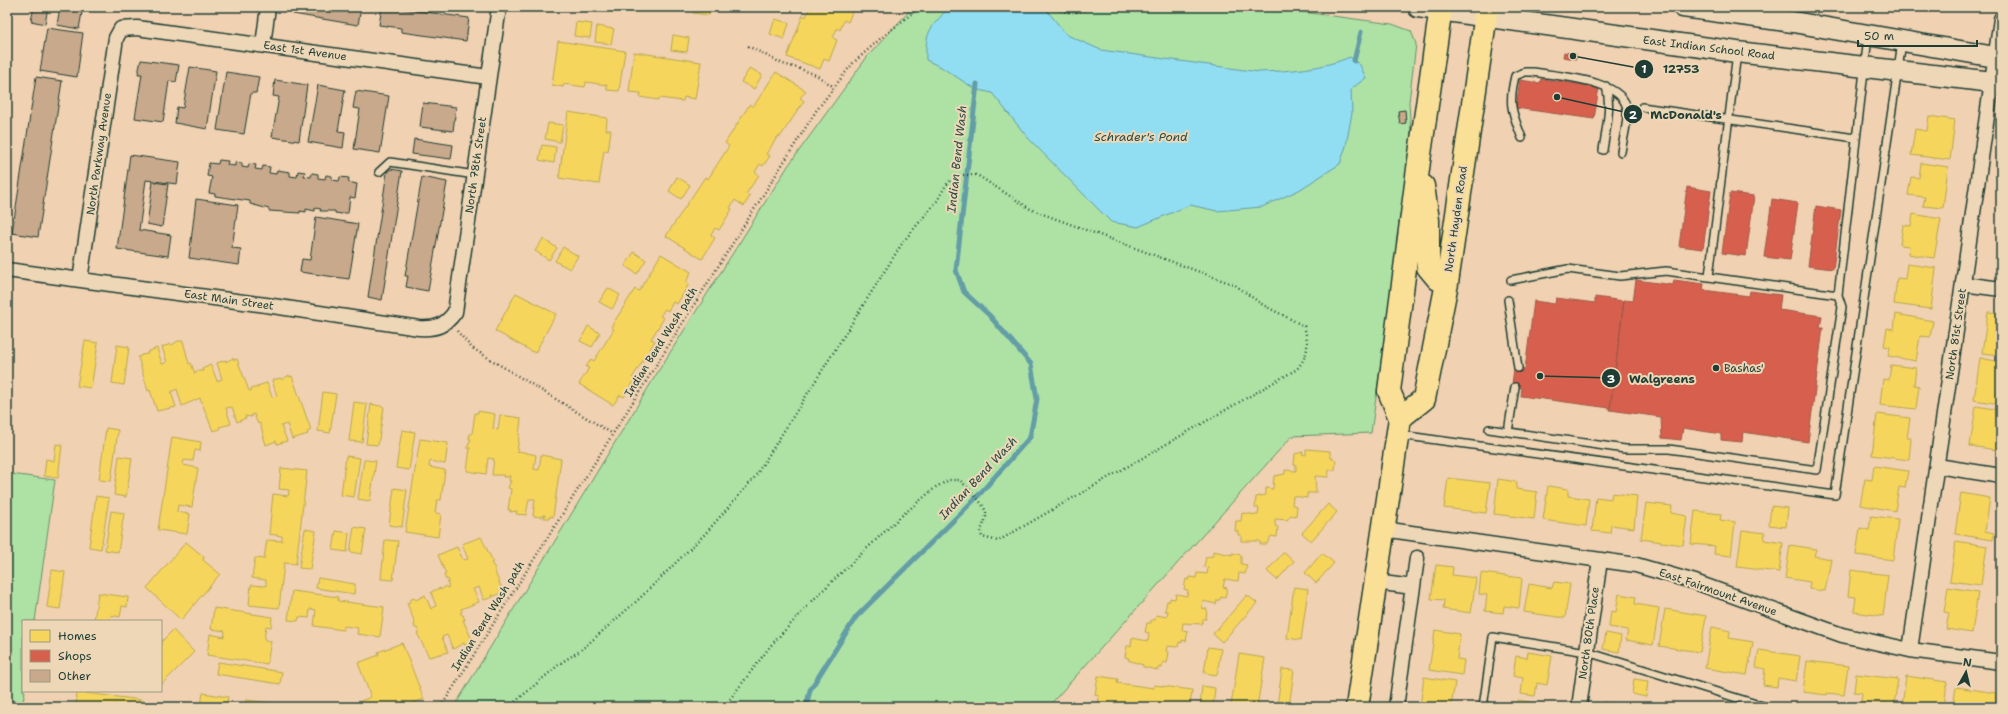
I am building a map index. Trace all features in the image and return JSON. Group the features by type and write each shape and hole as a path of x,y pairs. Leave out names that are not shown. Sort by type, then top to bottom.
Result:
{"main road":[{"name":"East Indian School Road","path":"1418,7 1486,12 1737,52 1864,68 1997,82"},
{"path":"1683,7 1793,22 1998,58"},
{"path":"1357,707 1399,427 1389,391 1419,161 1441,9"},
{"name":"North Hayden Road","path":"1399,427 1424,399 1448,282 1486,12"},
{"path":"1419,161 1428,220 1428,267 1438,279 1448,282"}],"street":[{"path":"262,45 268,7"},
{"name":"North 78th Street","path":"448,322 455,312 499,7"},
{"name":"North 81st Street","path":"1910,650 1963,284 1997,82 2001,19"},
{"name":"East 1st Avenue","path":"122,29 137,28 488,77"},
{"name":"North Parkway Avenue","path":"80,280 116,38 122,29"},
{"name":"East Main Street","path":"7,270 266,305 419,328 434,329 448,322"},
{"path":"1963,284 2001,289"},
{"path":"1937,466 2001,476"},
{"name":"East Fairmount Avenue","path":"1383,529 1636,566 1695,582 1842,635 1910,650 2001,662"},
{"path":"1396,707 1417,558"},
{"name":"North 80th Place","path":"1579,707 1600,560"},
{"path":"1376,582 1413,587"}],"lane":[{"path":"1489,429 1625,449 1669,449 1818,470 1842,306 1838,295 1857,148 1855,138 1868,36"},
{"path":"1399,427 1834,496 1902,41"},
{"path":"1709,276 1737,52"},
{"path":"1522,138 1511,110 1511,94 1515,76 1519,73 1533,72 1595,82 1606,86 1624,100 1627,109 1621,152"},
{"path":"1603,150 1609,111 1606,86"},
{"path":"1642,107 1855,138"},
{"path":"378,172 390,162 474,175"},
{"path":"1511,280 1568,269 1620,276 1666,271 1838,295"},
{"path":"1508,300 1518,368"},
{"path":"1508,432 1515,387"},
{"path":"1483,707 1493,637 1587,652 1766,707"}],"path":[{"name":"Indian Bend Wash path","path":"441,707 812,118 852,64 915,8 920,7"},
{"path":"1054,7 1065,12 1079,12 1094,7"},
{"path":"748,46 783,64 816,75 834,87"},
{"path":"509,707 562,662 580,651 638,599 704,535 755,477 903,242 937,201 946,185 957,175 977,175 1032,210 1235,285 1263,305 1304,326 1308,340 1306,358 1297,369 1254,392 1123,470 998,541 982,537 980,531 986,516 986,510 960,480 949,480 936,487 899,518 819,594 772,644 724,707"},
{"path":"448,322 472,348 612,434"}],"green space":[{"path":"913,7 1266,7 1392,24 1411,31 1416,44 1409,102 1411,136 1371,433 1292,436 1048,707 454,707 659,370 788,166 867,57"},
{"path":"11,474 55,480 35,620 22,620 22,692 25,692 23,702 7,700 7,482 10,482"}],"water":[{"name":"Schrader's Pond","path":"949,7 1044,7 1067,35 1101,50 1259,72 1317,67 1350,57 1360,65 1366,78 1351,89 1352,113 1346,146 1340,164 1299,190 1262,207 1217,211 1190,205 1138,227 1111,222 1028,138 992,93 975,89 941,67 926,60 926,42 930,30"}],"building: Homes":[{"path":"650,7 667,7 666,11 650,9"},
{"path":"694,7 710,7 709,15 693,13"},
{"path":"810,7 854,7 848,22 844,20 840,30 837,28 833,38 837,40 829,61 824,59 820,69 787,57 803,15 806,17"},
{"path":"775,19 789,23 784,39 770,34"},
{"path":"576,22 592,24 590,38 574,36"},
{"path":"597,26 614,29 611,44 595,42"},
{"path":"673,35 689,38 687,52 671,50"},
{"path":"558,41 625,51 619,91 607,90 607,85 586,82 585,87 564,84 563,87 552,85"},
{"path":"634,52 701,62 695,99 684,97 683,101 659,98 659,100 640,97 641,93 629,92"},
{"path":"750,68 762,75 754,89 741,82"},
{"path":"776,72 806,91 800,98 804,101 780,137 778,136 766,154 770,156 763,166 760,164 755,172 759,175 746,194 750,196 744,206 735,200 730,208 732,209 719,230 715,228 711,235 715,238 702,259 666,236 705,177 708,179 729,146 725,143 750,104 753,107"},
{"path":"568,112 607,118 606,130 611,130 608,151 604,150 599,184 559,178"},
{"path":"1929,116 1955,120 1950,160 1911,155 1915,129 1927,131"},
{"path":"548,123 563,125 560,142 545,139"},
{"path":"542,145 556,147 554,163 539,160"},
{"path":"1921,163 1948,167 1943,208 1923,206 1925,197 1908,195 1911,177 1919,178"},
{"path":"677,177 690,185 681,199 669,191"},
{"path":"1913,214 1941,219 1934,258 1908,254 1909,246 1900,245 1903,225 1911,226"},
{"path":"2001,223 2001,264 1995,263"},
{"path":"543,239 557,248 549,260 535,251"},
{"path":"563,247 578,256 570,269 555,261"},
{"path":"634,252 646,260 637,274 625,266"},
{"path":"661,254 691,272 686,282 689,284 677,304 673,302 668,311 665,309 660,316 664,318 651,339 655,341 650,349 653,351 647,361 644,359 632,378 635,380 624,397 620,395 613,405 579,384 589,368 586,367 591,359 594,361 614,329 611,327 635,289 639,291"},
{"path":"1907,264 1936,268 1931,309 1894,304 1897,278 1905,279"},
{"path":"608,288 620,295 612,309 599,302"},
{"path":"516,293 556,314 535,353 495,331"},
{"path":"1988,312 2001,313 2001,355 1982,353"},
{"path":"1896,314 1933,321 1930,337 1920,336 1916,361 1888,356 1890,347 1884,346 1887,328 1894,329"},
{"path":"588,326 600,333 592,347 580,341"},
{"path":"85,341 98,343 91,388 77,386"},
{"path":"178,341 183,341 189,364 191,363 195,374 196,371 203,371 202,369 211,365 217,381 222,379 217,363 226,360 226,362 233,358 234,360 237,359 249,391 252,390 251,388 258,388 257,386 267,383 272,397 277,396 272,380 281,378 282,380 289,375 289,377 292,376 311,430 307,432 308,434 292,439 287,424 281,426 287,441 277,444 276,441 266,445 260,423 258,424 254,414 251,415 252,417 245,416 246,418 237,422 232,407 226,408 231,424 219,427 220,429 213,431 200,398 182,406 177,389 171,392 176,407 157,411 150,390 148,391 138,357 148,354 147,352 157,348 162,364 167,362 162,347 172,345"},
{"path":"117,345 129,347 124,385 112,383"},
{"path":"1980,358 2001,362 2001,404 1974,400"},
{"path":"1891,365 1916,368 1914,385 1919,386 1916,409 1880,405 1883,379 1889,380"},
{"path":"323,392 336,394 330,433 318,431"},
{"path":"354,402 367,404 362,442 349,441"},
{"path":"371,404 384,407 378,445 366,444"},
{"path":"1976,406 2001,410 2001,435 1999,435 1997,450 1970,446"},
{"path":"478,411 495,414 493,429 498,430 500,415 521,418 517,453 519,451 536,455 534,469 539,470 541,455 561,459 553,517 550,516 550,518 544,518 545,515 542,517 533,516 535,499 529,499 526,515 516,514 517,511 510,512 511,510 508,510 511,489 508,488 511,481 509,481 510,476 503,477 504,475 492,475 494,459 488,458 486,474 467,471 470,448 467,448 471,439 469,439 470,434 472,434 475,413 478,413"},
{"path":"1877,414 1910,418 1907,438 1911,438 1909,460 1872,455"},
{"path":"106,428 118,430 111,481 99,480"},
{"path":"402,430 415,432 409,470 396,468"},
{"path":"172,437 201,442 200,451 195,450 193,461 184,460 183,465 198,468 192,507 178,505 177,512 190,514 187,534 158,530"},
{"path":"420,439 448,443 445,464 430,461 429,467 445,470 441,500 437,500 435,513 441,514 438,537 405,532"},
{"path":"56,444 62,445 58,478 44,476 46,459 54,461"},
{"path":"1306,449 1330,451 1330,457 1336,460 1335,470 1329,470 1328,477 1315,476 1316,493 1307,493 1307,498 1293,496 1292,505 1297,506 1296,516 1291,515 1287,520 1275,519 1275,526 1278,527 1277,537 1271,536 1267,544 1260,544 1260,541 1241,541 1241,535 1238,535 1238,531 1235,531 1236,521 1241,521 1242,513 1258,515 1259,508 1255,508 1256,497 1266,495 1266,488 1273,489 1274,476 1285,474 1285,470 1296,471 1296,465 1294,465 1295,454 1303,452 1302,454 1306,455"},
{"path":"119,456 132,458 126,497 114,495"},
{"path":"346,456 360,458 354,497 341,495"},
{"path":"364,460 376,461 370,501 358,499"},
{"path":"1874,466 1908,471 1905,488 1899,487 1895,511 1860,505 1865,479 1872,480"},
{"path":"281,468 307,471 296,564 284,563 279,608 249,605 251,585 266,586 266,580 252,578 255,558 264,559 267,540 282,541 282,536 269,534 273,494 288,496 289,490 279,489"},
{"path":"1448,478 1490,483 1486,513 1444,508"},
{"path":"1498,479 1517,482 1516,489 1537,492 1534,519 1494,514"},
{"path":"1548,486 1568,489 1568,496 1589,499 1586,526 1543,520"},
{"path":"394,488 407,490 402,527 389,525"},
{"path":"1612,493 1637,496 1634,528 1611,525 1610,533 1592,531 1596,497 1611,499"},
{"path":"1961,493 1990,498 1985,531 1994,533 1993,540 1955,534"},
{"path":"96,496 109,498 101,549 89,547"},
{"path":"1646,503 1672,506 1671,513 1687,516 1683,545 1641,539"},
{"path":"1328,504 1337,512 1311,541 1302,533"},
{"path":"1771,506 1788,508 1786,527 1769,525"},
{"path":"111,511 124,513 118,552 105,550"},
{"path":"1695,511 1721,514 1720,520 1735,522 1731,556 1714,554 1715,546 1691,544"},
{"path":"1871,516 1898,519 1893,560 1856,555 1860,528 1869,530"},
{"path":"354,527 366,529 362,554 350,552"},
{"path":"305,529 316,531 310,569 299,568"},
{"path":"1742,530 1765,533 1764,540 1783,543 1779,572 1737,567"},
{"path":"336,531 349,533 347,552 333,550"},
{"path":"481,537 493,562 491,563 496,571 495,572 503,592 495,596 492,595 493,597 484,600 479,587 473,589 479,602 461,609 462,612 460,613 463,615 465,620 463,620 472,640 467,642 468,644 465,646 464,643 453,649 447,635 442,637 448,652 429,657 417,633 419,632 417,628 415,628 415,623 407,603 414,598 416,600 425,595 431,609 436,606 431,592 440,588 441,590 446,586 447,588 449,587 447,583 449,582 448,579 446,580 444,575 446,574 438,555 457,547 463,560 468,559 462,544"},
{"path":"385,540 398,541 393,580 381,579"},
{"path":"1956,541 1987,546 1981,585 1950,581"},
{"path":"186,542 204,557 203,560 220,574 181,620 147,588"},
{"path":"1790,545 1816,549 1814,556 1831,559 1825,591 1809,589 1810,582 1785,578"},
{"path":"1213,551 1232,555 1232,553 1241,555 1241,564 1247,565 1245,574 1239,573 1238,581 1225,579 1223,587 1227,588 1225,598 1221,597 1220,600 1217,600 1216,604 1203,601 1202,608 1207,609 1206,619 1203,619 1202,624 1183,623 1182,630 1188,631 1186,641 1182,640 1182,643 1179,642 1178,647 1167,646 1166,651 1169,652 1167,663 1163,662 1162,668 1159,667 1158,670 1143,667 1143,665 1128,660 1129,658 1125,657 1127,646 1131,646 1132,638 1148,641 1149,633 1145,632 1147,623 1151,623 1151,620 1155,620 1156,615 1167,617 1168,611 1165,611 1167,601 1170,601 1170,598 1175,599 1176,594 1187,596 1188,590 1184,589 1186,579 1189,580 1190,577 1196,578 1197,573 1207,574 1208,568 1204,567 1206,557 1213,556"},
{"path":"1284,552 1294,561 1277,580 1267,571"},
{"path":"1322,553 1334,563 1316,583 1305,573"},
{"path":"1436,565 1453,567 1452,575 1476,578 1471,613 1443,609 1444,600 1431,599"},
{"path":"52,570 65,572 60,609 47,607"},
{"path":"1851,570 1888,575 1883,616 1854,612 1856,597 1848,596"},
{"path":"1481,573 1522,578 1519,608 1504,606 1503,613 1485,611 1487,595 1479,594"},
{"path":"318,578 355,584 354,594 316,588"},
{"path":"1554,582 1570,584 1565,618 1524,612 1529,584 1552,588"},
{"path":"1294,587 1308,589 1301,640 1287,638"},
{"path":"1948,587 1978,592 1972,633 1946,629 1949,613 1944,612"},
{"path":"292,591 338,597 338,601 384,607 380,637 357,634 358,628 344,626 343,630 314,626 316,610 310,609 309,618 299,617 298,621 288,620"},
{"path":"98,593 128,597 127,607 122,606 120,617 111,615 110,620 94,620"},
{"path":"1619,594 1636,597 1635,604 1659,608 1653,645 1626,640 1628,630 1609,627 1611,611 1616,612"},
{"path":"1247,595 1257,603 1222,642 1213,634"},
{"path":"214,608 272,617 271,627 266,626 264,640 271,641 267,664 207,655 210,634 224,637 225,631 211,629"},
{"path":"1665,609 1706,616 1700,652 1659,646"},
{"path":"1712,627 1730,631 1729,638 1753,642 1747,675 1705,668"},
{"path":"173,630 194,652 162,684 162,641"},
{"path":"1435,630 1460,634 1457,659 1464,660 1462,675 1429,670"},
{"path":"1606,633 1621,636 1619,652 1603,649"},
{"path":"402,643 424,699 404,706 403,702 391,707 354,707 353,704 371,697 358,663 379,655 378,652"},
{"path":"1208,647 1221,649 1217,675 1204,673"},
{"path":"1759,650 1800,656 1796,681 1778,678 1777,687 1763,685 1765,669 1756,667"},
{"path":"1528,652 1552,656 1547,685 1537,683 1535,696 1521,694 1523,678 1513,676 1516,656 1527,658"},
{"path":"1239,654 1265,658 1257,707 1231,706"},
{"path":"1807,661 1848,666 1844,695 1827,693 1827,695 1803,692"},
{"path":"218,662 282,672 280,684 216,674"},
{"path":"1282,669 1294,670 1289,707 1277,707"},
{"path":"1856,674 1898,679 1894,705 1861,702 1862,693 1854,692"},
{"path":"1098,676 1118,679 1117,683 1154,688 1154,685 1192,690 1190,707 1136,707 1136,705 1130,704 1130,707 1098,707 1099,696 1095,695"},
{"path":"1906,676 1947,682 1944,707 1902,707"},
{"path":"1424,677 1455,682 1451,707 1420,707"},
{"path":"1634,679 1648,681 1646,697 1632,694"},
{"path":"1202,686 1215,688 1213,707 1200,707"},
{"path":"1956,687 1996,693 1995,707 1953,707"},
{"path":"77,692 142,700 141,707 93,707 76,705"},
{"path":"203,693 228,697 226,707 201,705"},
{"path":"246,700 271,703 270,707 245,707"},
{"path":"1518,700 1545,705 1545,707 1517,707"},
{"path":"1603,702 1637,707 1602,707"}],"building: Shops":[{"path":"1564,52 1576,54 1576,59 1563,57"},
{"path":"1541,79 1599,87 1594,119 1516,108 1520,80 1540,83"},
{"path":"1687,187 1711,191 1703,249 1679,246"},
{"path":"1730,193 1754,196 1746,256 1722,253"},
{"path":"1772,199 1798,203 1790,260 1764,257"},
{"path":"1816,206 1841,210 1833,269 1808,266"},
{"name":"Bashas'","path":"1636,280 1673,285 1674,280 1704,284 1703,290 1749,296 1750,291 1781,295 1779,310 1822,316 1820,328 1823,328 1808,442 1743,432 1742,442 1721,440 1721,434 1683,428 1681,440 1662,438 1661,417 1610,410 1624,300 1633,301"},
{"path":"1595,297 1624,301 1610,408 1521,396 1522,388 1513,387 1512,384 1514,369 1516,367 1525,369 1534,301 1555,304 1556,298 1595,303"}],"building: Other":[{"path":"34,7 48,7 45,24 31,21"},
{"path":"60,7 83,7 79,29 57,25"},
{"path":"294,7 361,7 358,25 293,14"},
{"path":"382,7 404,7 404,9 469,18 466,41 401,32 401,28 379,25"},
{"path":"47,28 83,33 77,77 40,71"},
{"path":"141,60 179,65 176,82 169,81 163,122 135,118 142,74 138,74"},
{"path":"190,67 216,71 207,129 175,123 177,107 183,108"},
{"path":"226,72 259,77 256,93 251,93 244,134 217,130"},
{"path":"36,77 62,81 38,237 12,233"},
{"path":"275,80 307,85 299,141 272,137 279,97 273,96"},
{"path":"318,85 345,90 338,131 345,132 343,148 308,142"},
{"path":"356,91 389,96 380,153 354,149 360,109 353,108"},
{"path":"423,103 456,107 453,131 420,127"},
{"path":"1405,110 1406,123 1400,124 1398,111"},
{"path":"414,139 453,145 451,159 412,154"},
{"path":"130,155 180,162 177,184 146,180 139,230 171,235 168,256 117,249"},
{"path":"219,160 228,161 227,165 235,166 235,162 242,163 242,167 248,168 249,164 256,165 255,169 262,170 263,166 270,167 269,173 276,174 277,170 290,172 290,176 297,177 298,171 305,172 304,176 311,177 312,173 318,174 318,178 325,179 326,175 332,176 332,180 339,181 340,177 349,178 348,182 357,184 355,198 350,197 348,213 342,214 335,213 335,211 320,211 321,209 315,208 315,211 306,209 306,212 300,211 300,213 269,211 269,209 250,204 250,201 215,196 215,194 209,193 212,177 207,176 209,163 218,164"},
{"path":"391,169 402,171 382,300 368,297 387,172"},
{"path":"422,177 447,182 428,291 406,287 408,276 405,276"},
{"path":"153,182 168,184 162,227 147,224"},
{"path":"196,199 238,205 232,248 241,249 239,265 189,258"},
{"path":"316,217 358,224 349,279 300,272 302,259 310,260"}],"waterway":[{"path":"1354,61 1361,32"},
{"name":"Indian Bend Wash","path":"806,707 810,690 856,617 977,497 1030,437 1037,399 1031,364 989,315 964,292 956,270 977,84"}],"place":[{"name":"12753","path":"1573,56"},
{"name":"McDonald's","path":"1557,97"},
{"name":"Bashas'","path":"1716,368"},
{"name":"Walgreens","path":"1540,376"}]}
